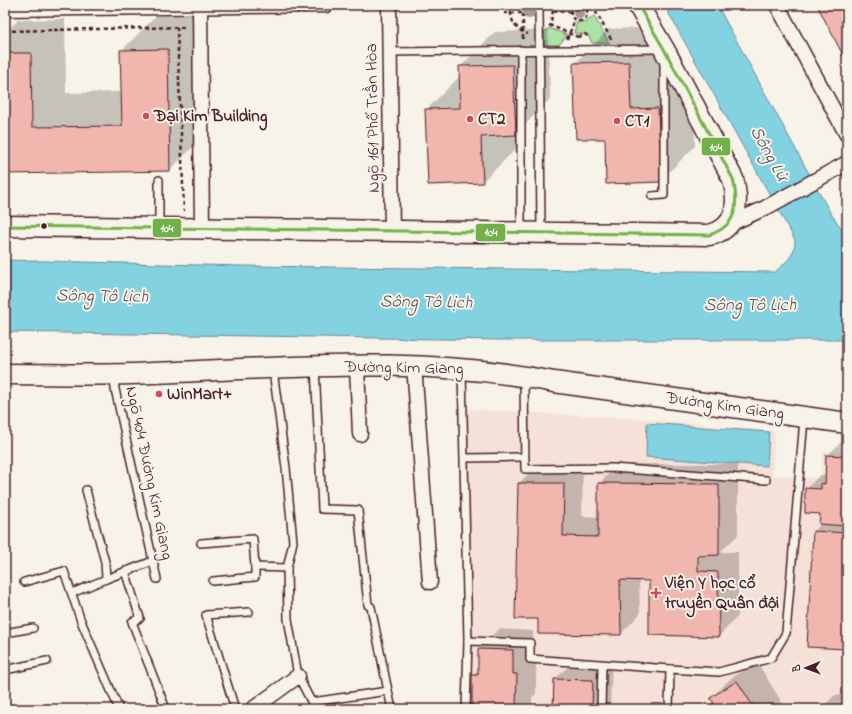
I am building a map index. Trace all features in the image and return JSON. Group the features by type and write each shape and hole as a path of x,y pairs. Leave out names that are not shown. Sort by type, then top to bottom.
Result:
{"main road":[{"path":"5,226 540,234 709,235 719,233 728,225 736,210 738,196 733,179 664,49 638,5"},
{"name":"Đường Kim Giang","path":"5,374 114,374 315,366 357,367 414,365 524,376 554,382 847,423"}],"street":[{"path":"5,9 326,5"},
{"name":"Ngõ 161 Phố Trần Hòa","path":"389,5 392,231"},
{"path":"777,5 847,135"},
{"path":"200,6 202,229"},
{"path":"728,225 765,208 847,163"},
{"path":"414,365 430,582"},
{"path":"357,367 360,434"},
{"path":"253,709 298,676"}],"lane":[{"path":"539,5 540,234"},
{"path":"390,52 664,49 664,195 652,196"},
{"path":"521,233 522,50"},
{"path":"159,228 160,180"},
{"path":"315,366 322,509 358,510 368,606 371,607 392,709"},
{"path":"273,368 286,468 293,542 287,568 288,619 298,676 313,705 388,691"},
{"path":"462,369 468,641 466,709"},
{"name":"Ngõ 404 Đường Kim Giang","path":"114,374 115,389 157,579"},
{"path":"524,376 524,469 613,468 766,480"},
{"path":"468,641 530,643 530,659 719,672 771,658 786,633 804,417"},
{"path":"465,458 524,457"},
{"path":"86,490 100,543 106,578"},
{"path":"201,543 253,540 255,577 213,581"},
{"path":"72,593 106,578 153,561"},
{"path":"255,567 287,568"},
{"path":"24,582 64,571 81,621 118,709"},
{"path":"125,571 140,618 132,622 166,709"},
{"path":"235,709 206,615 249,612"},
{"path":"5,633 33,628"},
{"path":"5,670 47,661"},
{"path":"601,709 602,665"},
{"path":"669,709 670,669"}],"path":[{"path":"522,50 523,5"},
{"path":"575,5 571,12 572,17 575,20"},
{"path":"575,20 582,20 586,17 587,9 583,5"},
{"path":"592,5 613,42"},
{"path":"553,11 571,12"},
{"path":"504,13 523,12"},
{"path":"560,49 570,34 575,20"},
{"path":"549,25 578,37"},
{"path":"177,27 184,215"},
{"path":"5,31 200,27"}],"shaded area":[{"name":"Viện Y học cổ truyền Quân đội","path":"468,409 643,419 775,431 772,475 821,478 823,452 847,453 847,709 463,709"}],"green space":[{"path":"594,16 609,43 592,43 588,35 574,33 577,22 586,22"},
{"path":"549,28 567,35 559,45 544,45 544,32"}],"water":[{"path":"664,5 717,5 831,214 847,236 847,340 501,340 5,332 5,260 242,266 775,272 792,254 795,246 795,240"},
{"path":"647,423 769,432 767,466 646,457"}],"building":[{"path":"817,5 847,5 847,63"},
{"name":"Đại Kim Building","path":"168,49 170,171 5,174 5,53 31,53 32,127 122,126 120,50"},
{"name":"CT1","path":"629,62 631,109 658,108 661,182 606,184 605,139 576,139 573,63"},
{"name":"CT2","path":"513,65 516,135 481,137 483,183 428,185 425,109 460,108 459,66"},
{"path":"826,455 847,456 847,526 819,524 820,514 805,513 805,488 821,489 821,483 825,484"},
{"path":"518,483 564,483 563,536 598,537 598,483 719,484 719,555 698,556 698,571 718,572 719,637 649,635 649,581 620,580 621,635 538,634 538,619 515,619"},
{"path":"813,531 847,533 847,649 807,647"},
{"path":"478,649 513,650 513,674 517,674 516,709 472,709 472,675 478,675"},
{"path":"554,679 593,680 592,709 553,709"},
{"path":"737,681 755,709 708,709 707,707 714,703 710,698"},
{"path":"823,705 847,706 847,709 823,709"}],"transit line":[{"name":"104","path":"5,226 709,235 725,226 734,213 736,197 733,179 664,49 638,5"}],"place":[{"name":"Đại Kim Building","path":"146,116"},
{"name":"CT2","path":"470,119"},
{"name":"CT1","path":"617,121"},
{"name":"WinMart+","path":"159,394"},
{"name":"Viện Y học cổ truyền Quân đội","path":"656,593"}],"water label":[{"name":"Sông Lừ","path":"768,154"},
{"name":"Sông Tô Lịch","path":"102,297"},
{"name":"Sông Tô Lịch","path":"426,303"},
{"name":"Sông Tô Lịch","path":"750,306"}]}
